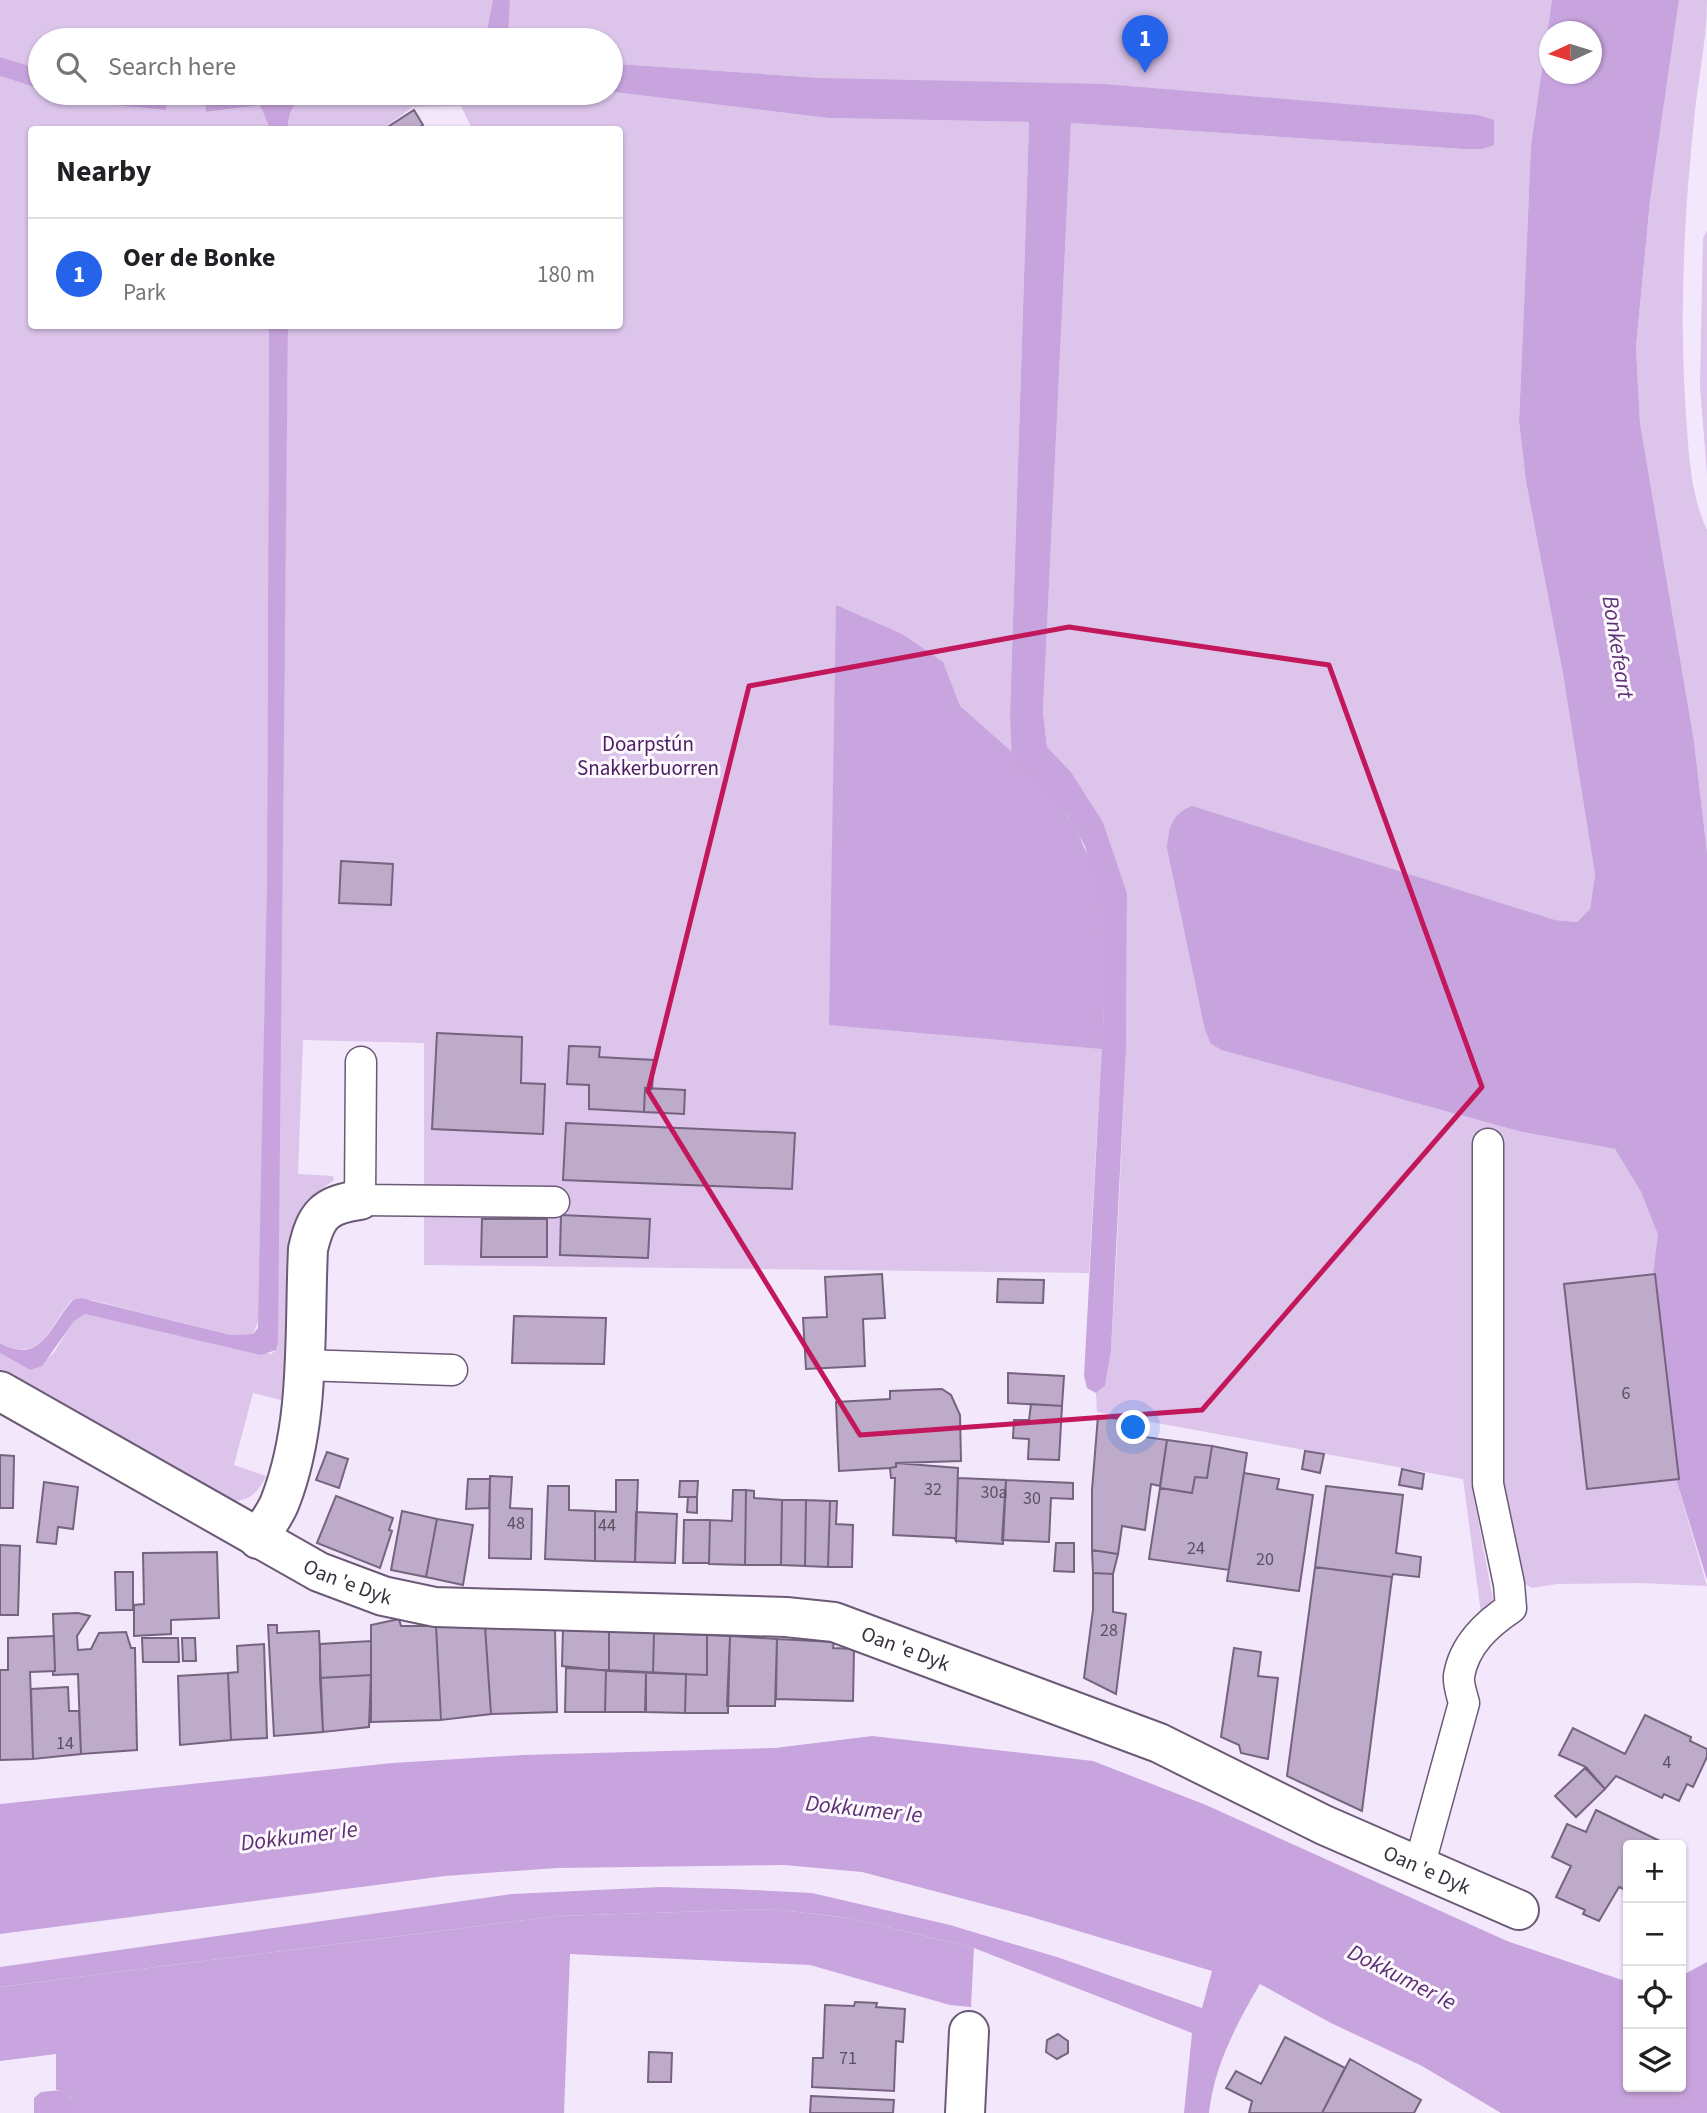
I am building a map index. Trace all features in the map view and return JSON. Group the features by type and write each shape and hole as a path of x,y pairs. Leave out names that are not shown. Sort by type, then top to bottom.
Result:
{"street":[{"path":"258,1539 279,1503 293,1458 301,1412 308,1249 313,1226 325,1210 341,1202 360,1200"},
{"name":"Oan 'e Dyk","path":"0,1391 319,1572 383,1596 435,1607 773,1617 834,1622 1159,1743 1324,1825 1519,1910"},
{"path":"965,2113 970,2031"}],"lane":[{"path":"361,1062 360,1200 554,1202"},
{"path":"1419,1867 1464,1703 1459,1677 1476,1637 1491,1620 1511,1608 1509,1584 1488,1484 1488,1144"},
{"path":"303,1365 452,1370"}],"highlighted area":[{"path":"1069,627 1329,665 1482,1087 1202,1410 860,1435 648,1091 749,686"}],"green space":[{"path":"0,0 493,0 487,28 28,28 28,65 0,57"},
{"path":"510,0 1552,0 1549,21 1539,21 1540,84 1531,145 1519,421 1526,482 1563,674 1595,875 1590,909 1577,922 1555,920 1211,1044 1221,1050 1522,1132 1615,1149 1641,1192 1658,1235 1654,1274 1588,1489 1676,1479 1707,1586 1641,1583 1557,1584 1532,1588 1525,1584 1520,1573 1501,1487 1471,1481 1493,1600 1481,1613 1463,1479 1097,1412 1096,1393 1105,1386 1111,1351 1126,1050 1127,893 1103,822 1071,772 1047,747 1043,712 1071,123 1464,149 821,78 623,64 623,28 509,28"},
{"path":"1679,0 1707,0 1688,187 1683,301 1689,459 1697,502 1707,530 1707,852 1694,741 1640,423 1636,347 1650,201"},
{"path":"0,76 28,85 28,105 206,105 206,112 260,105 269,126 28,126 28,329 269,329 267,876 259,1320 253,1334 231,1335 92,1300 72,1300 43,1340 35,1346 14,1349 0,1343"},
{"name":"Doarpstún Snakkerbuorren","path":"623,93 828,118 1029,122 1010,714 1104,1008 1089,1273 424,1265 424,1043 303,1040 298,1174 333,1176 334,1180 308,1199 297,1223 288,1402 253,1393 234,1465 266,1476 256,1492 242,1500 229,1501 0,1371 0,1353 30,1370 53,1354 74,1320 85,1314 271,1354 276,1350 288,329 623,329 623,126 471,126 461,106 413,107 386,126 288,126 295,105 623,105"},
{"path":"1707,231 1707,474 1700,386 1703,238"}],"shaded area":[{"path":"836,605 902,634 943,662 960,706 1012,752 1012,761 1069,819 1083,844 1093,871 1099,900 1105,960 1102,1049 829,1025"},
{"path":"771,1909 850,1918 974,1948 971,2007 950,2005 810,1965 570,1954 564,2113 72,2113 72,2099 62,2090 56,2090 56,2054 0,2061 0,1987 557,1916"}],"water":[{"path":"493,0 510,0 509,28 487,28"},
{"name":"Bonkefeart","path":"1552,0 1679,0 1650,201 1636,347 1640,423 1694,741 1707,852 1707,1580 1676,1479 1587,1489 1564,1284 1653,1274 1658,1235 1641,1192 1615,1149 1522,1132 1221,1050 1211,1044 1205,1030 1167,848 1172,822 1192,806 1555,920 1577,922 1590,909 1595,875 1563,674 1526,482 1519,421 1531,145 1540,84 1602,84 1602,21 1549,21"},
{"path":"0,57 28,65 28,85 0,76"},
{"path":"623,64 821,78 1104,84 1478,115 1494,120 1494,145 1482,149 1071,123 1043,712 1047,747 1071,772 1103,822 1127,893 1126,1050 1111,1351 1105,1386 1096,1393 1087,1388 1084,1376 1104,1008 1100,907 1085,846 1067,816 1012,761 1010,714 1029,122 828,118 623,93"},
{"path":"117,105 166,105 166,110"},
{"path":"205,105 260,105 206,112"},
{"path":"260,105 295,105 288,126 269,126"},
{"path":"269,329 288,329 278,1342 276,1350 261,1355 85,1314 74,1321 42,1366 30,1370 0,1353 0,1343 14,1349 35,1347 50,1332 73,1300 81,1298 231,1335 253,1334 258,1328 267,876"},
{"name":"Dokkumer Ie","path":"872,1736 1093,1761 1206,1805 1507,1941 1623,1980 1623,2092 1686,2092 1686,1973 1707,1962 1707,2113 1501,2113 1422,2066 1331,2023 1260,1984 1221,2062 1209,2113 1184,2113 1192,2033 974,1948 850,1918 771,1909 557,1916 0,1987 0,1967 512,1894 661,1887 812,1893 950,1925 1060,1958 1202,2008 1212,1971 1028,1916 862,1872 784,1865 557,1868 445,1876 0,1934 0,1804 392,1763 523,1755 775,1748"},
{"path":"62,2090 72,2099 72,2113 34,2113 34,2098 41,2092"}],"building":[{"path":"414,110 423,125 422,126 389,126"},
{"path":"341,861 393,864 391,905 339,903"},
{"path":"437,1033 522,1037 521,1083 545,1084 543,1134 432,1129"},
{"path":"569,1046 600,1047 599,1057 654,1060 652,1089 645,1088 644,1112 589,1109 589,1085 567,1084"},
{"path":"645,1088 685,1090 684,1114 644,1112"},
{"path":"566,1123 795,1133 792,1189 563,1180"},
{"path":"561,1215 650,1219 648,1258 560,1255"},
{"path":"482,1219 547,1219 547,1257 481,1257"},
{"path":"882,1274 885,1318 863,1319 865,1366 806,1369 803,1318 827,1317 825,1277"},
{"path":"1655,1274 1679,1479 1587,1489 1564,1284"},
{"path":"998,1279 1044,1280 1043,1303 997,1302"},
{"path":"514,1316 606,1318 604,1364 512,1363"},
{"path":"1008,1373 1064,1376 1062,1406 1008,1403"},
{"path":"942,1389 951,1395 960,1415 961,1461 896,1463 896,1467 890,1468 839,1471 836,1402 890,1399 890,1391"},
{"path":"1031,1404 1062,1406 1059,1460 1028,1459 1029,1439 1013,1438 1014,1420 1029,1420"},
{"path":"1098,1416 1126,1420 1124,1434 1167,1440 1160,1486 1151,1484 1145,1530 1122,1526 1118,1554 1092,1550 1092,1490"},
{"path":"1167,1440 1212,1446 1207,1478 1195,1477 1192,1493 1160,1488"},
{"path":"1212,1446 1247,1453 1229,1570 1149,1559 1160,1488 1192,1493 1195,1477 1207,1478"},
{"path":"1305,1451 1324,1454 1320,1473 1302,1469"},
{"path":"327,1452 348,1459 339,1488 316,1480"},
{"path":"0,1455 14,1456 13,1508 0,1508"},
{"path":"896,1463 958,1468 956,1541 954,1538 893,1535 895,1478 891,1478 890,1468 896,1467"},
{"path":"1402,1469 1424,1474 1422,1489 1399,1485"},
{"path":"1244,1473 1279,1479 1277,1489 1313,1495 1299,1591 1227,1581"},
{"path":"490,1476 512,1477 510,1508 532,1509 531,1559 489,1558"},
{"path":"958,1478 1006,1480 1003,1544 956,1541"},
{"path":"468,1479 490,1479 489,1508 466,1509"},
{"path":"616,1480 638,1480 635,1562 595,1561 595,1511 616,1512"},
{"path":"1006,1480 1073,1483 1073,1499 1051,1498 1049,1542 1002,1540"},
{"path":"680,1481 698,1481 697,1497 679,1497"},
{"path":"44,1482 78,1487 73,1529 58,1527 56,1544 37,1542"},
{"path":"548,1486 569,1486 569,1510 595,1511 595,1561 545,1559"},
{"path":"1326,1486 1403,1495 1396,1553 1421,1557 1419,1577 1393,1574 1392,1577 1315,1567"},
{"path":"733,1490 746,1490 745,1565 709,1564 710,1520 732,1521"},
{"path":"746,1490 754,1491 754,1498 782,1500 781,1565 745,1565"},
{"path":"336,1496 393,1518 389,1530 392,1531 380,1568 317,1543"},
{"path":"688,1497 697,1497 697,1513 687,1512"},
{"path":"782,1500 806,1500 805,1566 781,1565"},
{"path":"806,1500 830,1501 828,1567 805,1566"},
{"path":"830,1501 837,1501 836,1524 853,1525 852,1567 828,1567"},
{"path":"402,1511 437,1519 426,1577 391,1570"},
{"path":"636,1512 677,1514 675,1563 635,1562"},
{"path":"437,1519 473,1525 463,1585 426,1577"},
{"path":"684,1520 710,1520 709,1563 683,1563"},
{"path":"1056,1543 1074,1543 1074,1572 1054,1571"},
{"path":"0,1545 20,1546 18,1615 0,1615"},
{"path":"1092,1550 1118,1554 1113,1574 1093,1573"},
{"path":"217,1552 219,1618 171,1620 171,1634 134,1636 134,1605 144,1604 143,1553"},
{"path":"1315,1567 1392,1577 1362,1811 1287,1776"},
{"path":"115,1572 133,1572 133,1610 116,1610"},
{"path":"1093,1573 1113,1574 1113,1612 1126,1614 1116,1694 1084,1678 1093,1610"},
{"path":"78,1613 90,1616 77,1636 78,1650 91,1649 99,1633 126,1632 131,1648 135,1648 137,1750 81,1754 78,1674 53,1675 53,1614"},
{"path":"399,1619 401,1626 436,1626 441,1720 371,1722 371,1625"},
{"path":"268,1625 277,1625 277,1633 319,1631 323,1732 274,1736"},
{"path":"436,1626 485,1626 491,1714 441,1720"},
{"path":"485,1627 555,1630 557,1712 491,1714"},
{"path":"563,1629 609,1631 609,1671 562,1666"},
{"path":"609,1631 654,1633 653,1673 609,1671"},
{"path":"654,1633 707,1635 707,1675 653,1673"},
{"path":"707,1635 730,1636 728,1713 685,1713 686,1674 707,1675"},
{"path":"54,1636 55,1671 30,1672 33,1759 0,1760 0,1670 8,1670 8,1638"},
{"path":"730,1636 777,1639 775,1706 727,1706"},
{"path":"142,1638 178,1638 179,1662 143,1662"},
{"path":"182,1638 195,1638 196,1661 183,1661"},
{"path":"777,1639 834,1642 833,1648 854,1649 853,1701 776,1699"},
{"path":"371,1641 371,1675 320,1678 320,1644"},
{"path":"264,1644 267,1738 231,1740 228,1673 238,1672 237,1646"},
{"path":"1234,1648 1261,1652 1258,1676 1278,1678 1268,1759 1241,1753 1239,1745 1221,1737"},
{"path":"566,1668 606,1670 605,1712 565,1712"},
{"path":"606,1670 646,1672 645,1712 605,1712"},
{"path":"646,1672 686,1674 685,1713 646,1712"},
{"path":"228,1673 231,1740 180,1745 178,1676"},
{"path":"371,1675 369,1727 323,1732 320,1678"},
{"path":"68,1687 69,1711 79,1711 81,1754 33,1759 31,1689"},
{"path":"1645,1715 1691,1737 1690,1741 1707,1749 1707,1757 1693,1787 1687,1784 1679,1801 1664,1794 1662,1798 1616,1776 1605,1789 1586,1767 1559,1755 1573,1728 1625,1754"},
{"path":"1585,1768 1605,1789 1576,1817 1555,1796"},
{"path":"1596,1810 1658,1840 1623,1840 1623,1889 1619,1887 1599,1921 1583,1914 1585,1910 1556,1897 1571,1866 1552,1857 1567,1824 1586,1832"},
{"path":"855,2002 905,2009 903,2042 896,2041 894,2091 812,2087 813,2058 823,2058 825,2005 854,2006"},
{"path":"1058,2034 1068,2041 1068,2053 1057,2059 1046,2052 1047,2040"},
{"path":"1285,2037 1345,2068 1322,2113 1249,2113 1252,2101 1226,2088 1236,2071 1261,2084"},
{"path":"649,2052 672,2053 671,2082 648,2082"},
{"path":"1350,2059 1421,2100 1414,2113 1322,2113"},
{"path":"811,2096 894,2100 893,2113 810,2113"}],"place":[{"name":"Oer de Bonke","path":"1145,73"}]}
